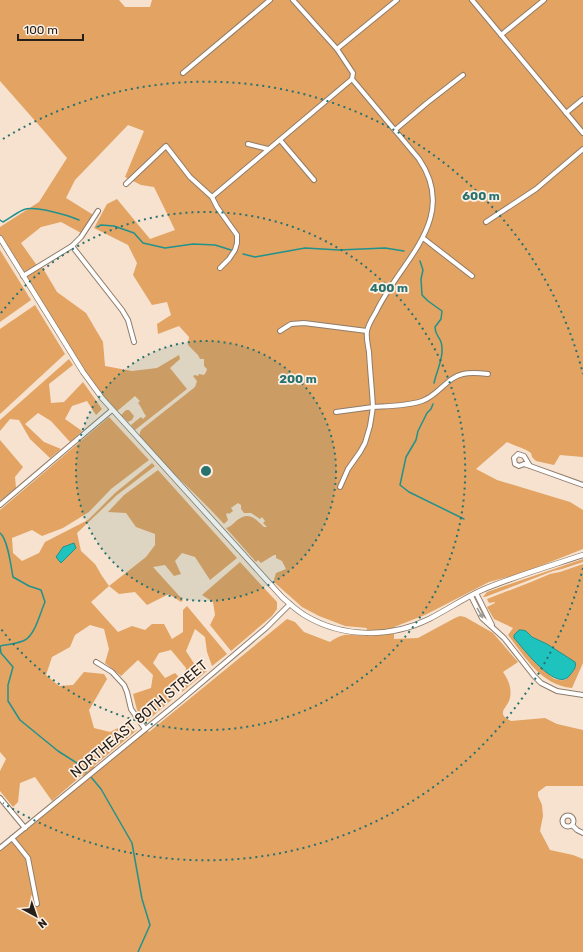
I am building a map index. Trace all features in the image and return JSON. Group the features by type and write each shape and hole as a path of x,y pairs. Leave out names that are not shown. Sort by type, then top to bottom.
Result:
{"street":[{"path":"183,73 270,0"},
{"path":"293,0 337,50 352,73 352,79 424,165 430,181 433,201 432,216 423,238 383,297 367,331 373,407 370,426 365,443 348,469 340,487"},
{"path":"337,50 397,0"},
{"path":"472,0 583,133"},
{"path":"501,35 544,0"},
{"path":"395,130 427,102 463,75"},
{"path":"212,197 352,79"},
{"path":"566,113 583,99"},
{"path":"280,140 314,180"},
{"path":"248,144 268,149"},
{"path":"126,184 167,148 190,177 212,197 217,207 235,231 237,243 231,256 220,268"},
{"path":"486,222 536,189 583,149"},
{"path":"23,276 72,246 81,237 98,211"},
{"path":"0,238 95,390 290,604 300,613 316,622 348,631 368,633 410,627 428,620 476,593 492,586 583,555"},
{"path":"423,238 472,276"},
{"path":"72,246 122,310 128,320 134,342"},
{"path":"280,332 291,324 304,323 367,331"},
{"path":"336,412 423,401 433,395 456,376 471,373 488,374"},
{"path":"0,505 112,410"},
{"path":"530,466 583,485"},
{"path":"476,593 493,627"},
{"path":"471,596 482,618 504,638 541,683 557,691 583,695"},
{"name":"NORTHEAST 80TH STREET","path":"0,848 266,628 290,604"},
{"path":"96,662 112,672 124,685 127,692 130,709 145,729"},
{"path":"0,798 25,828"},
{"path":"572,825 583,833"},
{"path":"12,838 28,858 37,904"}],"shaded area":[{"path":"0,0 119,0 125,7 150,7 152,0 583,0 583,457 560,455 554,465 536,461 532,457 531,453 507,442 476,469 497,480 570,502 583,510 583,549 525,572 489,582 425,615 394,627 394,639 418,638 455,618 460,616 465,617 493,633 518,662 503,672 510,687 509,702 503,711 506,718 511,721 545,718 557,724 583,730 583,786 546,786 538,792 538,796 542,805 543,816 540,831 550,850 573,855 583,859 583,952 0,952 0,848 85,778 82,775 52,801 35,777 20,783 18,802 13,807 0,791 0,771 6,759 0,752 0,510 109,417 149,460 111,489 89,512 63,528 42,536 32,530 12,538 13,553 22,561 39,553 45,542 88,520 115,493 152,463 155,466 117,495 77,533 81,551 95,564 109,586 91,602 118,632 132,626 145,630 152,624 164,624 172,639 183,632 183,610 187,606 227,654 212,666 207,652 205,637 195,629 186,651 195,665 207,671 182,692 186,668 171,650 159,653 153,663 165,678 175,673 178,676 176,696 146,722 137,710 133,694 151,688 153,675 138,660 121,676 105,663 109,649 104,629 90,625 75,635 70,647 52,657 46,675 59,686 73,685 84,672 104,674 107,679 89,710 94,728 110,732 126,724 137,730 94,766 95,769 145,728 149,732 287,619 295,622 304,632 330,642 343,635 365,636 367,628 345,626 319,616 302,607 275,583 274,579 276,573 286,569 282,561 274,555 261,563 258,560 256,562 226,528 245,516 252,517 264,527 267,527 263,523 265,521 262,517 260,519 251,513 244,513 241,509 241,505 238,503 231,508 233,511 226,514 228,520 224,524 137,437 142,429 195,387 197,381 193,376 198,376 199,374 204,375 207,369 204,366 204,359 200,359 188,345 189,337 179,326 158,334 157,324 171,315 167,302 152,305 133,275 137,263 128,245 94,228 107,204 117,199 150,239 175,230 154,187 141,185 125,177 144,131 128,125 75,180 66,198 95,216 83,234 61,222 41,227 21,243 38,267 41,265 57,292 86,313 103,342 105,366 132,371 157,368 179,355 180,359 170,368 187,389 135,430 131,425 141,417 143,419 146,416 138,403 140,401 135,396 115,413 102,398 0,238 0,227 39,202 67,158 0,81"},
{"path":"0,250 31,300 0,322"},
{"path":"35,305 65,354 0,414 0,329"},
{"path":"69,359 73,365 49,384 51,403 64,402 83,382 102,409 96,415 87,401 72,406 65,419 82,431 70,442 51,421 38,413 25,424 44,442 61,449 50,458 30,439 19,420 10,419 0,431 0,420"},
{"path":"126,410 129,410 134,416 132,420 128,422 121,415"},
{"path":"0,440 23,467 15,477 16,488 0,501"},
{"path":"158,470 237,558 210,580 195,557 182,553 175,561 181,574 174,576 165,565 153,567 183,600 181,602 169,594 147,605 135,592 119,594 109,586 146,557 155,545 155,534 136,527 126,513 108,512 124,495"},
{"path":"583,559 583,562 553,571 483,597 487,592"},
{"path":"240,562 277,602 277,609 272,616 231,651 210,625 215,615 213,602 202,595"},
{"path":"583,564 583,663 572,688 551,682 535,669 508,635 513,628 494,619 487,607 495,602 489,603 487,599 550,574","holes":["526,631 532,637 547,644 567,679 559,680 552,677 540,664"]}],"water":[{"path":"74,543 76,548 61,563 56,557 63,547"},
{"path":"519,630 526,631 532,637 547,644 575,662 575,667 570,675 564,679 557,679 540,667 514,638 514,635"}],"waterway":[{"path":"0,220 3,222 23,210 28,209 59,213 79,220"},
{"path":"97,227 101,225 114,226 134,233 143,243 165,248 193,244 215,245 231,250"},
{"path":"243,254 255,257 305,248 339,250 385,248 404,251"},
{"path":"420,261 423,270 421,279 422,295 442,311 441,319 435,327 436,334 441,342 442,352 434,383"},
{"path":"433,404 427,413 418,431 416,440 406,457 400,485 409,492 464,519"},
{"path":"0,533 3,536 7,547 13,577 29,586 41,590 45,602 32,634 29,637 19,642 0,646 1,653 13,667 8,685 8,701 20,720 58,751 80,765 86,772"},
{"path":"91,777 101,789 132,843 142,899 150,925 138,952"}]}
